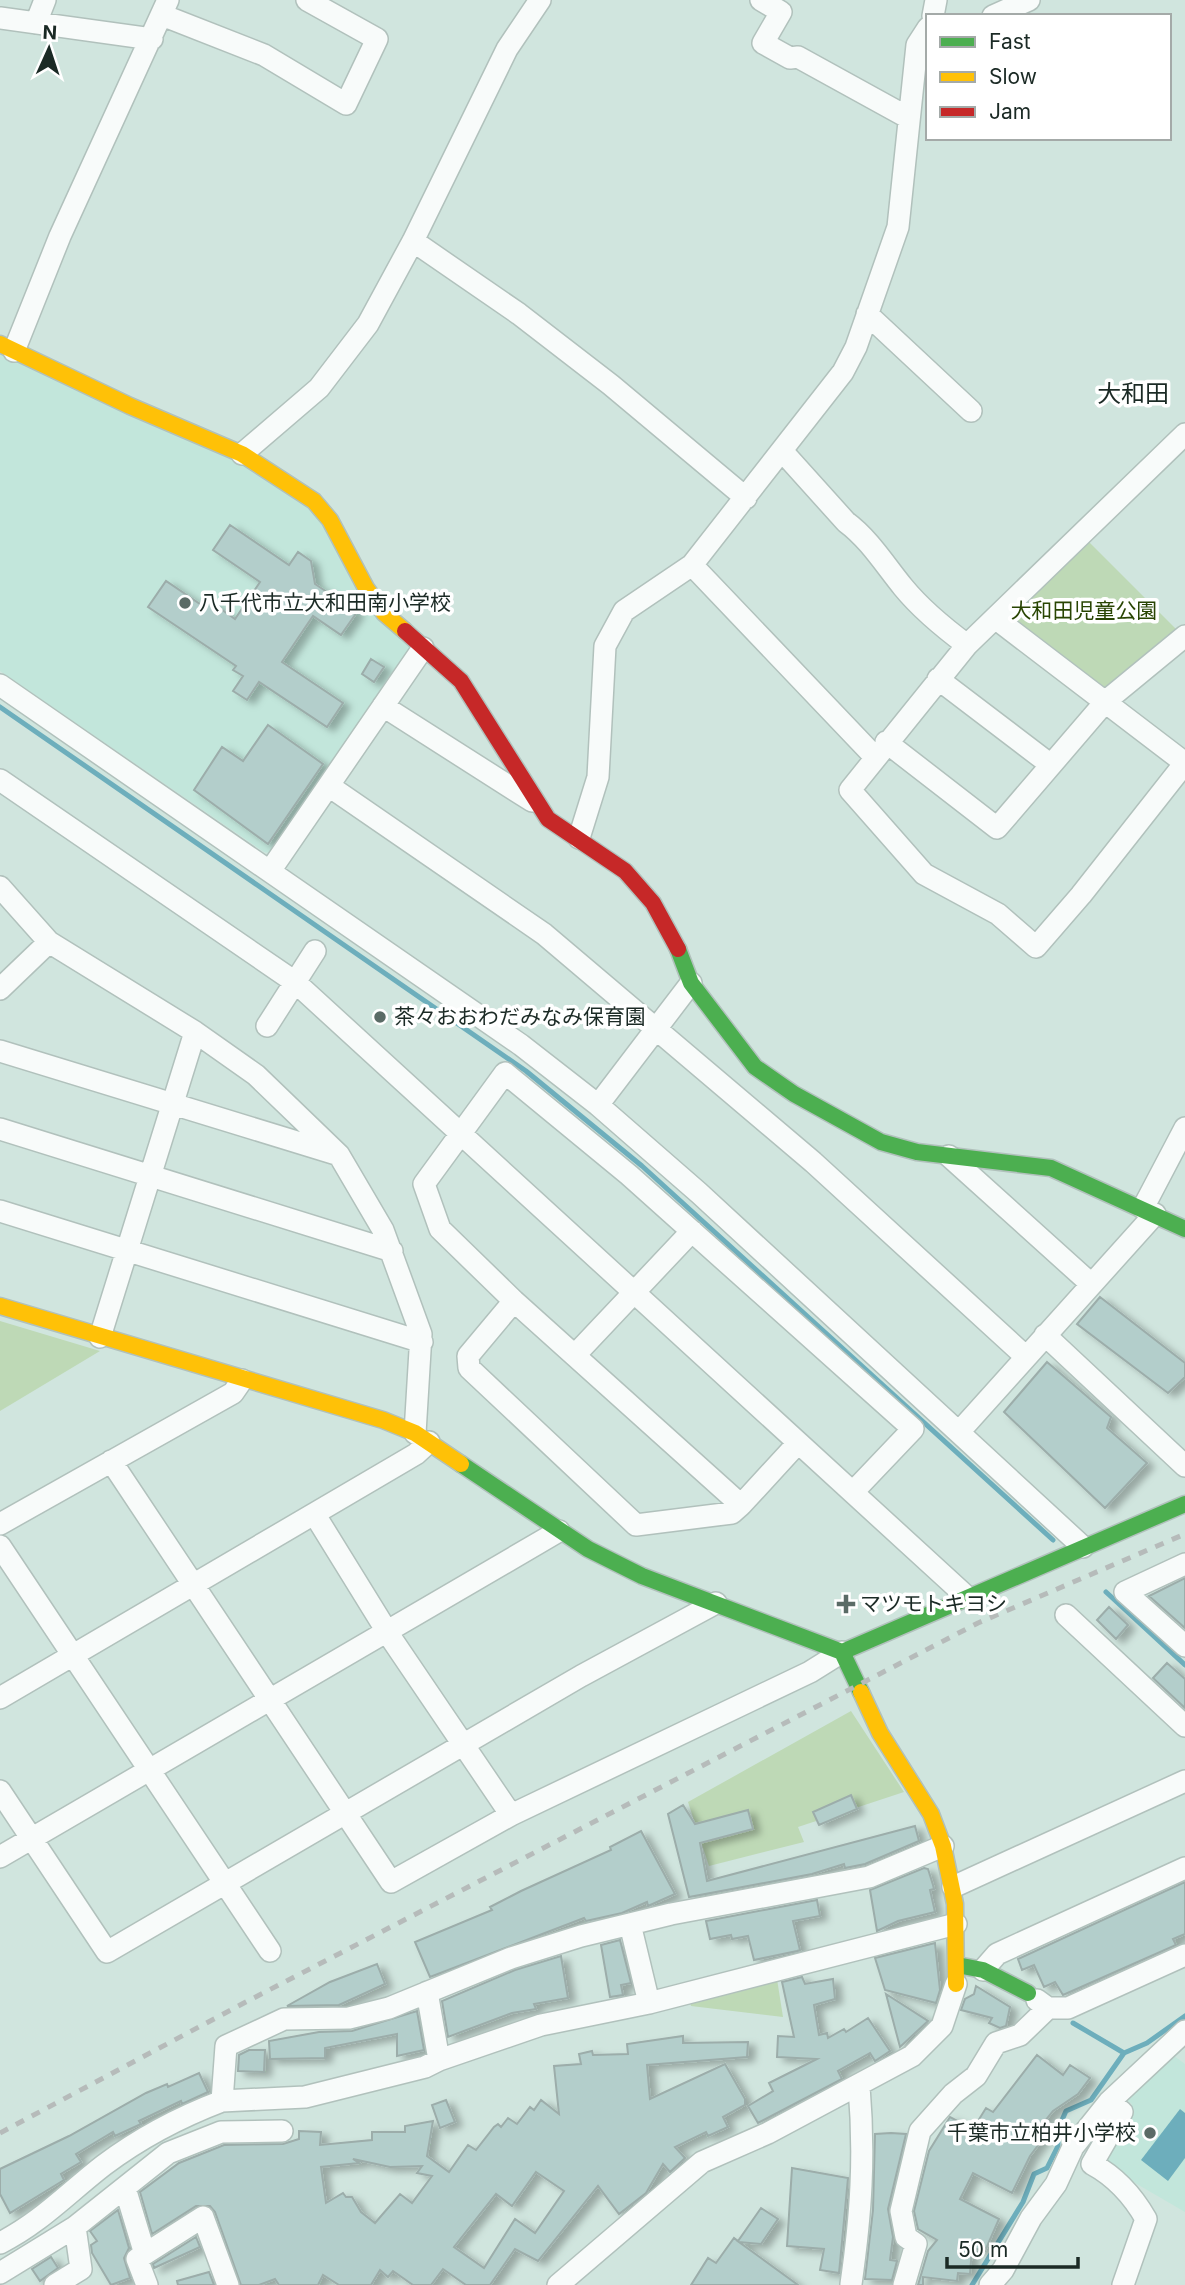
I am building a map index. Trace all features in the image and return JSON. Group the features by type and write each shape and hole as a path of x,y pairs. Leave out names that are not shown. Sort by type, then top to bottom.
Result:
{"street":[{"path":"36,23 45,0"},
{"path":"307,0 377,39 346,104 264,55 165,8 7,347 130,406 242,454 314,501 336,521 372,596 398,627 461,681 548,819 625,871 653,903 672,934 691,983 755,1067 794,1094 881,1142 918,1152 1051,1168 1185,1229"},
{"path":"242,454 319,388 368,324 413,241 507,49 540,0"},
{"path":"761,0 781,12 763,43 790,58 798,57 907,117"},
{"path":"998,14 1029,0"},
{"path":"0,18 152,39"},
{"path":"579,838 598,778 604,646 610,634 624,611 692,565 843,372 867,314 902,210 907,117 924,39"},
{"path":"413,241 519,314 601,377 746,498"},
{"path":"867,314 971,411"},
{"path":"995,618 1185,763 1112,857 1036,947 999,914 924,874 850,790 968,645 995,618 1185,434"},
{"path":"783,452 858,531 905,590 943,627 968,645"},
{"path":"692,565 881,750 997,828 1106,701 1185,636"},
{"path":"270,871 423,648"},
{"path":"938,679 1051,765"},
{"path":"0,685 521,1045 598,1105 699,1193 1083,1547"},
{"path":"383,706 540,806"},
{"path":"0,780 295,982 967,1597"},
{"path":"329,786 544,934 813,1162 1024,1356"},
{"path":"0,887 49,942 195,1032 271,1088 339,1155 369,1202 392,1251 422,1342 422,1437 416,1454 194,1587 0,1698"},
{"path":"0,989 49,942"},
{"path":"267,1026 315,951"},
{"path":"598,1105 691,983"},
{"path":"100,1337 195,1032"},
{"path":"0,1051 339,1155"},
{"path":"741,1505 514,1301 440,1229 426,1197 424,1184 505,1073 692,1231 912,1429 853,1492"},
{"path":"959,1433 1024,1356 1091,1284 1149,1211 1185,1128"},
{"path":"0,1129 392,1251"},
{"path":"949,1156 1091,1284"},
{"path":"0,1211 422,1342"},
{"path":"575,1355 692,1231"},
{"path":"514,1301 468,1356 469,1368 636,1525 732,1513 798,1443"},
{"path":"0,1306 383,1420 422,1437 559,1531 642,1576 842,1652 880,1733 931,1814 943,1846 953,1887 956,1924 956,1974 951,2007 930,2041 912,2056 768,2133 702,2162 558,2285"},
{"path":"1045,1335 1185,1466"},
{"path":"0,1524 233,1393 242,1380"},
{"path":"111,1461 391,1882 511,1815 810,1672 842,1652 1185,1504"},
{"path":"315,1515 388,1632 511,1815"},
{"path":"0,1857 559,1531"},
{"path":"0,1546 270,1951"},
{"path":"1185,1564 1125,1592 1185,1646"},
{"path":"0,1791 107,1952 716,1603"},
{"path":"1066,1615 1185,1726"},
{"path":"953,1887 1185,1781"},
{"path":"222,2101 226,2046 284,2019 349,2018 389,2008 511,1958 630,1924 869,1877 943,1846"},
{"path":"983,1970 997,1954 1185,1868"},
{"path":"630,1924 649,2003"},
{"path":"0,2243 28,2228 105,2164 176,2119 222,2101 305,2097 425,2067 541,2025 649,2003 956,1924"},
{"path":"956,1974 983,1970 1028,1993 1048,2008 1068,2008 1185,1955"},
{"path":"427,1992 439,2060"},
{"path":"904,2285 916,2244 906,2237 901,2211 920,2131 953,2094 976,2076 996,2043 1020,2035 1048,2008"},
{"path":"990,2285 1003,2270 1031,2218 1056,2184 1073,2147 1109,2102 1185,2031"},
{"path":"851,2284 859,2227 864,2149 859,2086"},
{"path":"1109,2102 1122,2112 1093,2164 1114,2175 1119,2186 1136,2201 1146,2219 1123,2285"},
{"path":"0,2273 75,2227 168,2153 221,2132 282,2131"},
{"path":"125,2188 144,2251"},
{"path":"147,2285 137,2259 144,2251 203,2217 228,2285"},
{"path":"55,2285 81,2269 75,2227"}],"shaded area":[{"name":"八千代市立大和田南小学校","path":"0,350 244,463 311,509 412,646 275,854 264,852 0,671"},
{"name":"千葉市立柏井小学校","path":"1170,2053 1185,2064 1185,2212 1099,2162 1132,2104 1122,2097"}],"green space":[{"name":"大和田児童公園","path":"1084,537 1177,630 1102,690 1007,615"},
{"path":"0,1321 100,1351 0,1411"},
{"path":"851,1711 904,1792 798,1827 804,1842 709,1866 688,1802"},
{"path":"777,1979 783,2017 691,2006 690,2002"}],"water":[{"path":"1180,2109 1185,2113 1185,2158 1168,2181 1141,2160"}],"building":[{"path":"230,525 289,565 298,552 311,561 315,584 357,612 341,635 313,616 282,662 343,703 327,727 259,682 247,700 233,691 243,676 233,670 236,666 148,607 166,581 203,606 207,599 235,619 260,582 213,550"},
{"path":"371,659 384,667 374,682 362,674"},
{"path":"268,725 323,764 268,844 194,790 222,747 243,761"},
{"path":"1100,1297 1185,1363 1185,1377 1168,1393 1077,1324"},
{"path":"1047,1362 1111,1417 1107,1428 1147,1463 1105,1508 1004,1412"},
{"path":"1185,1578 1185,1628 1149,1596"},
{"path":"1109,1607 1128,1625 1116,1639 1097,1620"},
{"path":"1167,1663 1185,1679 1185,1708 1153,1678"},
{"path":"851,1795 857,1809 819,1825 813,1812"},
{"path":"683,1805 695,1824 748,1810 753,1829 700,1843 707,1881 915,1826 919,1841 865,1864 845,1868 844,1864 812,1874 689,1897 668,1814"},
{"path":"641,1831 675,1894 648,1906 647,1902 622,1913 586,1921 584,1918 430,1977 415,1942 492,1910 490,1907 611,1850 610,1847"},
{"path":"924,1868 928,1869 934,1889 930,1890 935,1912 898,1921 877,1931 870,1890"},
{"path":"1185,1882 1185,1934 1173,1939 1176,1945 1063,1995 1055,1982 1044,1987 1034,1965 1022,1970 1018,1959"},
{"path":"817,1900 820,1916 793,1921 800,1950 754,1960 748,1936 732,1939 731,1935 710,1939 706,1921"},
{"path":"620,1940 631,1983 621,1985 623,1995 610,1997 601,1945"},
{"path":"935,1943 940,1990 936,2003 885,1990 875,1958"},
{"path":"561,1956 568,1998 534,2004 536,2009 512,2013 448,2037 442,2001 515,1970"},
{"path":"377,1964 385,1984 339,2005 287,2006 330,1982"},
{"path":"802,1977 805,1984 833,1979 835,1999 814,2005 819,2035 827,2033 828,2038 844,2029 846,2032 868,2018 890,2051 875,2061 870,2053 838,2071 842,2079 758,2123 748,2106 773,2091 769,2083 817,2059 777,2057 778,2036 794,2037 782,1982"},
{"path":"976,1986 1010,2007 1006,2026 1000,2028 989,2023 992,2018 961,2010 965,1999 974,1994"},
{"path":"886,1994 928,2021 900,2047"},
{"path":"417,2011 424,2050 397,2056 397,2034 325,2048 325,2058 270,2059 269,2041 319,2032 352,2031"},
{"path":"683,2036 683,2043 748,2042 747,2057 647,2065 650,2099 725,2064 745,2099 745,2105 723,2117 728,2127 708,2136 706,2132 675,2147 685,2158 670,2172 663,2164 646,2193 619,2214 598,2186 538,2261 515,2249 490,2285 466,2285 443,2269 431,2285 413,2285 393,2271 388,2277 380,2270 371,2285 339,2285 323,2275 318,2285 279,2285 275,2279 259,2285 241,2285 215,2212 210,2206 196,2206 152,2234 140,2192 179,2163 224,2145 283,2144 299,2139 299,2131 321,2132 320,2145 372,2140 372,2132 405,2132 405,2126 433,2121 427,2156 449,2172 468,2145 476,2150 494,2127 498,2124 501,2127 508,2118 517,2124 530,2107 534,2110 541,2100 559,2114 554,2066 581,2064 579,2054 592,2051 593,2055 628,2054 627,2044","holes":["353,2159 390,2167 422,2166 417,2173 432,2176 412,2203 400,2194 375,2223 361,2212 352,2197 346,2197 343,2193 326,2203 321,2167 359,2163","536,2172 564,2191 535,2233 515,2219 484,2268 454,2247 496,2194 512,2206"]},
{"path":"249,2050 265,2050 264,2072 238,2071 239,2055"},
{"path":"1037,2055 1063,2075 1070,2065 1090,2078 1078,2094 1053,2111 1037,2131 1045,2136 1030,2156 1012,2193 973,2173 960,2199 999,2219 985,2251 972,2248 970,2274 958,2273 957,2281 923,2277 923,2285 918,2285 928,2251 937,2240 918,2229 914,2211 929,2151 950,2117 973,2129 986,2108 993,2112"},
{"path":"199,2073 208,2092 182,2104 181,2101 115,2136 113,2132 76,2154 81,2162 61,2174 64,2180 10,2213 0,2194 0,2169 69,2136 146,2093 167,2084 168,2087"},
{"path":"446,2100 455,2122 440,2128 432,2105"},
{"path":"875,2134 906,2134 888,2209 893,2237 890,2260 897,2261 892,2280 865,2279 873,2210"},
{"path":"792,2168 848,2178 839,2273 820,2270 824,2249 787,2246"},
{"path":"761,2208 778,2219 761,2244 739,2242 798,2285 691,2285 708,2258 716,2263 734,2238 738,2241"},
{"path":"118,2210 129,2248 124,2258 130,2278 111,2285 92,2253 91,2245 97,2241 90,2231"},
{"path":"196,2237 200,2247 154,2268 153,2264"},
{"path":"51,2257 58,2268 40,2281 32,2269"},
{"path":"209,2272 214,2285 178,2285 177,2281"}],"waterway":[{"path":"0,707 526,1071 642,1166 1053,1540"},
{"path":"1106,1592 1185,1665"},
{"path":"972,2285 1023,2202 1034,2174 1047,2168 1058,2146 1058,2129 1066,2111 1091,2100 1124,2053 1147,2043 1185,2016"},
{"path":"1073,2023 1124,2053"}],"railway":[{"path":"0,2133 242,2004 978,1623 1185,1534"}],"traffic: fast":[{"path":"678,949 691,983 755,1067 794,1094 881,1142 917,1152 1051,1168 1185,1229"},
{"path":"461,1464 588,1549 642,1576 842,1652 861,1692"},
{"path":"842,1652 1185,1504"},
{"path":"957,1965 983,1970 1028,1993"}],"traffic: slow":[{"path":"0,344 130,406 242,454 314,501 330,520 366,588 384,613 405,631"},
{"path":"0,1306 383,1420 415,1433 461,1464"},
{"path":"861,1692 880,1733 931,1814 943,1846 955,1904 956,1984"}],"traffic: jam":[{"path":"405,631 461,681 548,819 625,871 653,903 678,949"}],"place":[{"name":"八千代市立大和田南小学校","path":"185,603"},
{"name":"茶々おおわだみなみ保育園","path":"380,1017"},
{"name":"マツモトキヨシ","path":"846,1604"},
{"name":"千葉市立柏井小学校","path":"1150,2133"}],"district":[{"name":"大和田","path":"1133,394"}]}
